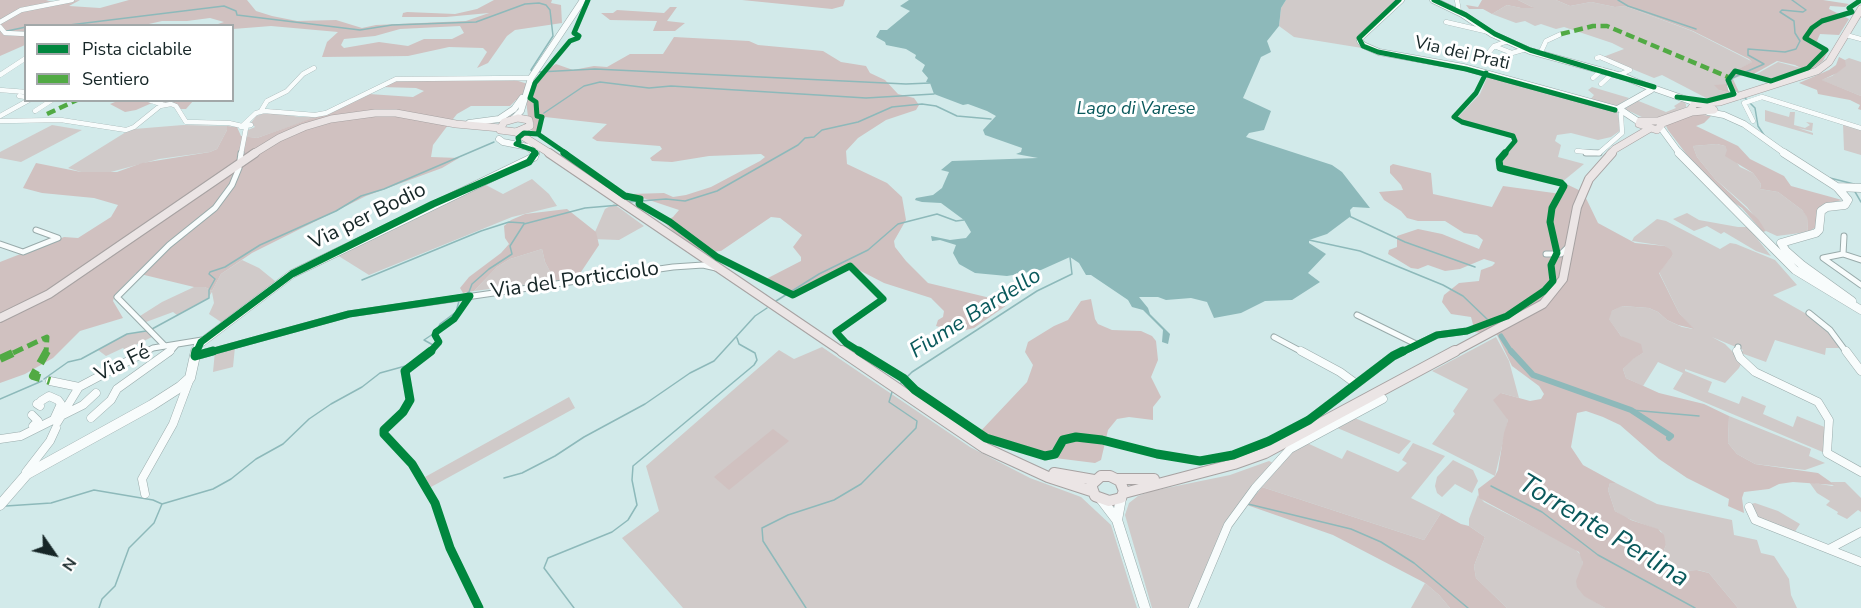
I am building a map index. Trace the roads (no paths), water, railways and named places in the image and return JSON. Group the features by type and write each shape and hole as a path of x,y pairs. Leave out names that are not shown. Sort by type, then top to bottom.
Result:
{"main road":[{"path":"1641,122 1660,120 1691,109 1697,104 1744,98 1817,71 1829,62 1861,9"},
{"path":"0,318 49,294 259,150 292,132 332,119 375,113 396,113 456,124 501,127 536,144 985,448 1048,477 1092,485 1101,499 1112,501 1122,495 1234,464 1265,453 1313,423 1544,304 1563,279 1582,192 1602,162 1635,136 1658,131 1663,123 1692,112 1711,109 1720,102"},
{"path":"1697,104 1711,109"},
{"path":"514,133 531,124 521,111"},
{"path":"501,127 513,119 527,119"},
{"path":"1641,122 1658,131"},
{"path":"1635,136 1641,122"},
{"path":"527,128 536,144"},
{"path":"1092,485 1105,475 1118,479 1142,481 1195,474"},
{"path":"1118,479 1124,486 1122,495"}],"street":[{"path":"0,22 21,10 72,0"},
{"path":"513,119 521,111 531,78 583,0"},
{"name":"Via dei Prati","path":"1401,0 1360,41 1365,47 1375,51 1463,68 1622,111"},
{"path":"1433,0 1459,12 1489,32 1526,49 1616,74 1697,104"},
{"path":"1457,0 1459,12"},
{"path":"539,68 553,55 578,8"},
{"path":"1446,22 1489,32"},
{"path":"564,28 561,37 564,38"},
{"path":"2,30 24,34"},
{"path":"1540,54 1545,42 1561,34"},
{"path":"1846,35 1861,39"},
{"path":"551,50 564,38"},
{"path":"1487,55 1494,46 1508,41"},
{"path":"1494,46 1512,53 1526,49"},
{"path":"1597,58 1600,57 1630,70 1616,74 1602,84"},
{"path":"0,75 24,59"},
{"path":"240,160 245,126 252,116 261,111 267,101 287,91 301,76 314,68"},
{"path":"1593,78 1602,70"},
{"path":"1728,77 1730,89 1744,98 1762,96 1775,99 1861,128"},
{"path":"261,111 321,114 382,84 401,78 531,78"},
{"path":"1577,151 1599,153 1622,133 1622,111 1652,89"},
{"path":"0,90 24,96"},
{"path":"456,124 499,119 514,109 524,95"},
{"path":"1744,98 1749,124"},
{"path":"0,116 25,102"},
{"path":"35,111 49,102"},
{"path":"154,102 176,106 186,122 229,123 245,126"},
{"path":"0,121 61,120 126,130 164,105"},
{"path":"1711,109 1749,124 1773,146 1837,187 1845,195 1847,203 1823,209 1819,230 1816,233 1781,243 1786,251 1802,265 1861,308"},
{"path":"1622,111 1641,122"},
{"path":"36,120 47,114"},
{"path":"499,139 501,127"},
{"path":"1658,131 1795,270 1818,286 1861,308"},
{"path":"499,139 514,133"},
{"name":"Via per Bodio","path":"205,339 292,274 433,204 529,162 536,154 528,147 503,142 499,139"},
{"path":"164,345 117,297 169,245 216,208 239,168"},
{"path":"1837,187 1861,188"},
{"path":"0,244 23,252 58,238 36,230"},
{"path":"1844,236 1844,254"},
{"path":"1546,254 1559,254 1569,246"},
{"path":"1776,249 1811,277 1852,301"},
{"path":"673,267 687,262 692,257 692,251"},
{"path":"1861,260 1844,254 1823,258 1861,285"},
{"name":"Via del Porticciolo","path":"195,356 329,319 468,296 673,267 703,265 718,268"},
{"path":"1802,265 1818,286"},
{"path":"1809,314 1830,330 1861,371"},
{"path":"1357,315 1416,344"},
{"path":"1313,423 1355,383 1393,356 1437,335 1467,331"},
{"path":"1274,337 1340,372 1355,383"},
{"path":"145,494 142,479 173,424 190,378 198,345 205,339"},
{"name":"Via Fé","path":"79,387 153,348 205,339"},
{"path":"92,418 111,400 117,389 168,354 176,345"},
{"path":"1738,347 1737,353 1740,358 1759,375 1818,402 1829,420 1827,453 1861,472"},
{"path":"0,505 27,474 167,396 190,378"},
{"path":"50,381 79,387 57,421"},
{"path":"5,438 21,436 57,421 83,405 96,393"},
{"path":"27,474 26,471 50,441 61,404 49,396 39,404"},
{"path":"1193,608 1228,525 1255,488 1290,449 1383,399"},
{"path":"5,438 36,424 38,421 32,415"},
{"path":"1117,520 1122,495"},
{"path":"1101,499 1117,520 1145,608"},
{"path":"1749,507 1755,520 1861,562"},
{"path":"1829,549 1861,532"}],"water":[{"name":"Lago di Varese","path":"909,0 1286,0 1281,8 1279,26 1267,41 1271,52 1261,57 1243,98 1271,111 1264,130 1249,133 1246,137 1332,165 1342,172 1370,208 1353,207 1350,210 1351,216 1327,234 1309,240 1309,243 1326,254 1308,273 1320,282 1292,300 1265,301 1241,313 1214,318 1207,302 1191,298 1166,300 1158,297 1139,297 1150,314 1170,334 1168,344 1162,342 1163,330 1143,310 1132,307 1128,300 1091,275 1086,275 1079,263 1070,257 1041,270 1007,276 975,273 959,264 953,253 956,245 940,240 932,241 931,236 950,240 966,238 971,232 964,220 941,203 922,202 915,200 916,198 933,195 942,188 949,172 941,170 952,161 1038,158 1016,154 1021,152 1022,148 985,135 983,130 996,116 968,104 963,105 934,94 930,83 926,82 928,78 922,71 925,65 915,58 916,55 906,49 886,45 876,37 880,30 887,30 910,11 900,6"}],"waterway":[{"path":"1618,0 1628,6 1696,29"},
{"path":"1731,82 1732,78 1764,64 1748,55 1748,49 1785,52 1796,49 1800,41 1795,33 1794,21 1780,12 1782,10 1803,12 1806,10 1792,0"},
{"path":"77,24 224,6 236,11 237,15 360,30 392,25 476,22 525,4 539,3 546,5 550,10 553,36 531,70 533,71"},
{"path":"7,31 24,27"},
{"path":"539,72 595,69 906,84 930,83"},
{"path":"544,113 584,86 600,82 649,88 671,86 866,98 934,94"},
{"path":"1745,98 1755,108 1758,126 1764,135"},
{"path":"628,202 666,199 685,201 717,191 798,145 805,138 814,137 822,130 858,122 892,107 922,104 936,106 957,116 991,119"},
{"path":"152,329 209,298 209,290 215,279 209,274 210,272 225,267 260,245 336,211 361,196 384,189 494,142"},
{"path":"1830,178 1854,184"},
{"path":"1854,190 1861,202"},
{"path":"464,295 469,292 472,284 489,269 512,254 510,246 524,224 585,208 620,205"},
{"path":"776,301 819,274 868,250 898,224 937,214 956,221 964,220"},
{"path":"1349,216 1405,242 1475,267"},
{"path":"362,280 481,231 509,222 524,223"},
{"path":"1309,240 1360,251 1443,285 1463,296 1487,319"},
{"name":"Fiume Bardello","path":"900,384 912,372 1037,291 1072,274 1070,257"},
{"path":"162,504 213,489 231,479 256,459 283,444 309,419 331,404 362,387 380,373 409,365 423,356 433,345 424,340 436,332 440,324 456,312 459,301"},
{"path":"504,478 522,473 555,456 584,437 645,404 690,373 714,361 755,316 767,308"},
{"path":"44,379 68,362 81,359 127,334 146,331"},
{"path":"1501,336 1512,353"},
{"path":"574,608 544,568 548,558 612,532 628,520 637,505 632,480 633,466 754,365 757,360 755,353 739,344 737,338"},
{"path":"1511,351 1533,375 1631,410 1671,436 1669,438"},
{"path":"0,399 42,381"},
{"name":"Fiume Bardello","path":"806,608 763,541 762,528 788,515 834,500 861,484 916,428 917,421 889,402 892,392"},
{"path":"1631,410 1699,416"},
{"name":"Torrente Perlina","path":"1491,486 1542,512 1598,555 1695,608"},
{"path":"6,506 51,503 94,490 153,500 162,504"},
{"path":"99,608 102,599 115,586 129,548 154,523 162,504"},
{"path":"1248,504 1351,529 1381,542 1414,563 1468,608"}]}
